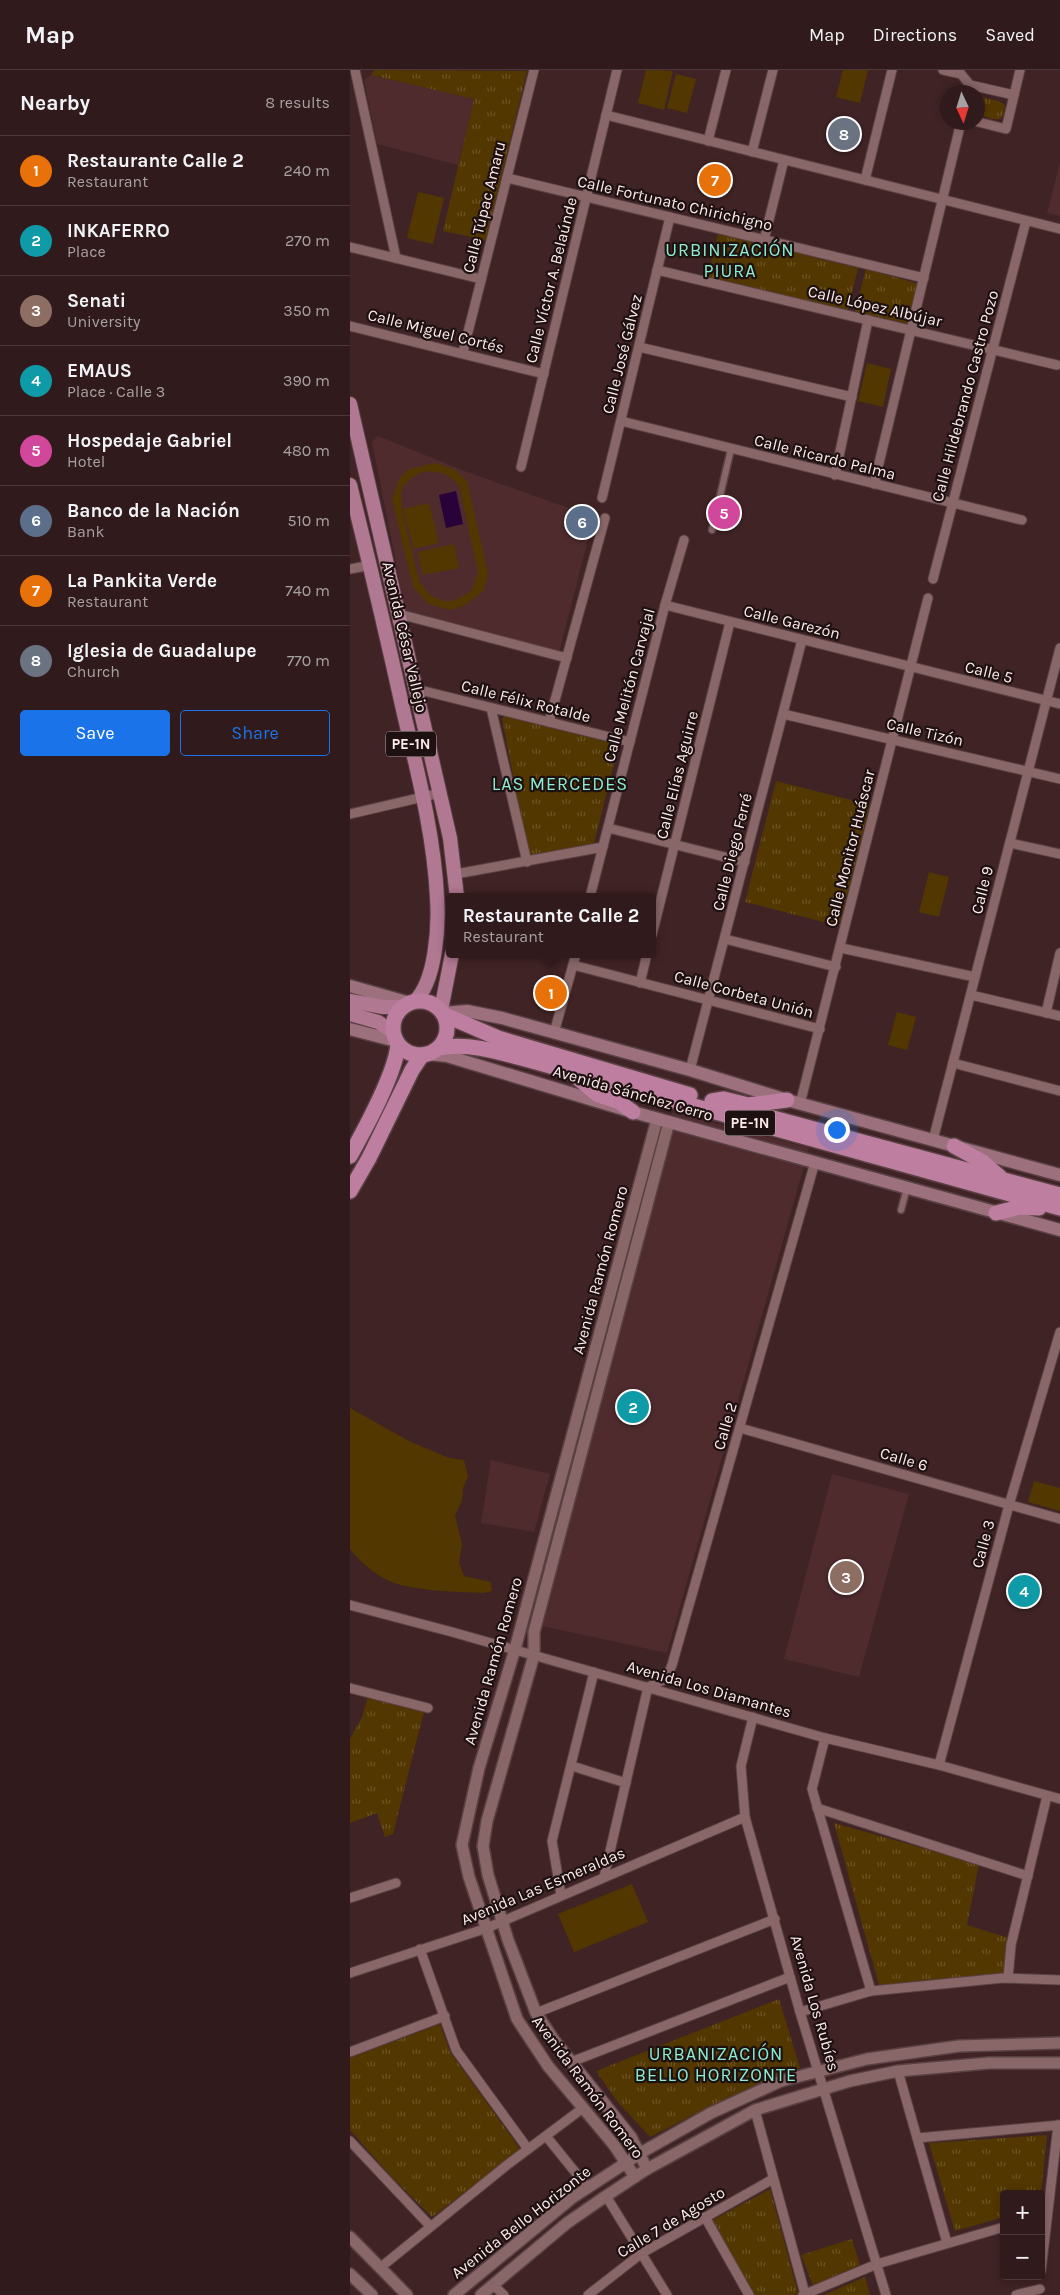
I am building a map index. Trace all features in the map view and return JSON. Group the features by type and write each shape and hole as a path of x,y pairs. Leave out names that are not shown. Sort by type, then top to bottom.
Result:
{"highway":[{"name":"PE-1N","path":"430,1053 408,1053 395,1039 394,1018 409,1004 427,1002 443,1013"},
{"path":"350,1191 369,1158 416,1063 445,1040 448,1030 443,1013"},
{"name":"Avenida Sánchez Cerro","path":"443,1013 498,1038 712,1101 1060,1195"},
{"path":"350,1156 394,1064 395,1039"},
{"name":"Avenida Sánchez Cerro","path":"430,1053 450,1046 468,1048 570,1071 1060,1209"},
{"path":"570,1071 598,1095 620,1102 633,1112"},
{"path":"712,1101 724,1099 748,1105 793,1102"},
{"path":"369,1119 384,1126"},
{"path":"954,1146 982,1162 1003,1180"},
{"path":"996,1213 1028,1207 1060,1209"}],"main road":[{"name":"Avenida César Vallejo","path":"350,404 440,793 456,874 457,893"},
{"name":"Avenida César Vallejo","path":"351,488 371,565 423,797 435,872 437,921 426,986 409,1004"},
{"path":"451,958 443,1013 467,1011 554,1033 690,1070 793,1102 1060,1175"},
{"path":"350,986 409,1004"},
{"path":"350,1001 383,1007 409,1004"},
{"path":"350,1014 378,1022 395,1039"},
{"path":"350,1029 395,1039"},
{"name":"Avenida Sánchez Cerro","path":"430,1053 447,1056 663,1121 1060,1230"}],"street":[{"path":"356,70 396,258"},
{"name":"Calle Túpac Amaru","path":"463,352 534,70"},
{"name":"Calle Víctor A. Belaúnde","path":"521,467 617,70"},
{"path":"708,140 726,70"},
{"path":"752,152 773,70"},
{"path":"865,180 892,70"},
{"path":"943,70 961,72 968,85"},
{"path":"985,124 1006,129 1020,70"},
{"path":"985,91 1014,95"},
{"path":"606,115 1060,229"},
{"path":"874,484 959,130"},
{"path":"764,240 784,160"},
{"name":"Calle Fortunato Chirichigno","path":"507,178 924,278"},
{"name":"Calle José Gálvez","path":"602,498 670,217"},
{"name":"Calle Hildebrando Castro Pozo","path":"933,579 1026,221"},
{"path":"350,247 481,279"},
{"name":"Calle López Albújar","path":"658,270 1057,365"},
{"path":"836,475 868,320"},
{"name":"Calle Miguel Cortés","path":"350,326 463,352 544,374"},
{"path":"639,346 852,397"},
{"name":"Calle Ricardo Palma","path":"621,421 1022,520"},
{"path":"712,530 731,449"},
{"path":"549,722 605,518"},
{"name":"Calle Melitón Carvajal","path":"591,893 665,605 684,540"},
{"path":"350,569 371,565"},
{"name":"Calle Monitor Huáscar","path":"793,1102 820,1029 928,598"},
{"name":"Calle Garezón","path":"665,605 911,668"},
{"path":"399,614 567,658"},
{"name":"Calle Elías Aguirre","path":"656,919 730,622"},
{"name":"Calle Diego Ferré","path":"690,1070 710,1000 802,640"},
{"name":"Calle 9","path":"933,1140 1060,648"},
{"name":"Calle 5","path":"911,668 1060,704"},
{"name":"Calle Félix Rotalde","path":"416,689 630,742"},
{"path":"491,708 526,862"},
{"name":"Calle Tizón","path":"783,714 1060,779"},
{"path":"350,814 440,793"},
{"path":"608,828 745,862"},
{"path":"1010,843 1060,854"},
{"path":"456,874 603,847"},
{"path":"725,939 836,967"},
{"path":"841,948 975,977"},
{"path":"1046,1013 1060,953"},
{"path":"554,1033 575,958"},
{"path":"640,983 647,958"},
{"name":"Calle Corbeta Unión","path":"573,965 820,1029"},
{"path":"970,996 1060,1016"},
{"path":"953,1063 1060,1091"},
{"name":"Avenida Ramón Romero","path":"634,2177 614,2145 548,2066 517,2019 469,1877 462,1845 479,1768 663,1121"},
{"name":"Avenida Ramón Romero","path":"647,2169 631,2137 571,2062 536,2013 508,1940 488,1875 483,1846 487,1821 534,1655 534,1632 663,1121"},
{"name":"Calle 2","path":"648,1687 666,1679 672,1665 815,1162"},
{"path":"901,1210 907,1188"},
{"name":"Calle 3","path":"938,1765 1060,1332"},
{"name":"Calle 6","path":"740,1428 1060,1519"},
{"path":"562,1476 574,1478"},
{"path":"556,1498 568,1501"},
{"name":"Avenida Los Diamantes","path":"350,1605 514,1649 825,1738 938,1765 1060,1799"},
{"path":"561,1895 552,1841 594,1672"},
{"path":"604,1877 648,1687"},
{"path":"350,1688 428,1708"},
{"name":"Avenida Los Rubíes","path":"753,1717 741,1766 745,1817 800,2012 886,2295"},
{"path":"825,1738 812,1789 871,1991"},
{"path":"572,1766 626,1782"},
{"path":"1008,1978 1011,1945 1047,1796"},
{"path":"817,1808 1028,1876"},
{"name":"Avenida Las Esmeraldas","path":"350,1973 487,1928 745,1817"},
{"path":"350,1898 396,1883"},
{"path":"536,2013 775,1919"},
{"path":"420,1949 456,2050 528,2150"},
{"path":"571,2062 790,1977"},
{"path":"800,2012 871,1991 1008,1978 1060,1980"},
{"path":"350,2052 445,2016"},
{"name":"Avenida Bello Horizonte","path":"454,2295 572,2198 639,2154 720,2109 781,2081 866,2059 959,2046 1060,2043"},
{"name":"Avenida Bello Horizonte","path":"481,2295 567,2223 634,2177 755,2110 824,2089 898,2071 989,2062 1060,2063"},
{"path":"898,2071 947,2243"},
{"path":"381,2267 430,2226 583,2108"},
{"path":"755,2110 804,2294 877,2264 1000,2228"},
{"path":"917,2138 1059,2125 1045,2209"},
{"path":"546,2136 588,2188"},
{"path":"350,2141 430,2226"},
{"name":"Calle 7 de Agosto","path":"588,2295 642,2253 773,2179"},
{"path":"606,2196 667,2295"},
{"path":"705,2217 749,2295"},
{"path":"350,2236 407,2295"},
{"path":"350,2274 372,2295"},
{"path":"493,2285 504,2295"},
{"path":"1016,2295 1039,2292"}],"shaded area":[{"path":"371,75 474,99 458,165 377,144 364,80"},
{"path":"1060,163 1060,216 1047,213"},
{"path":"378,436 467,472 577,511 588,518 592,524 559,653 406,613 372,442"},
{"path":"456,491 463,524 446,528 439,495"},
{"path":"672,1112 809,1148 667,1653 542,1626"},
{"path":"491,1460 550,1474 534,1532 481,1523"},
{"path":"832,1474 909,1494 859,1677 784,1659"}],"green space":[{"path":"374,70 527,71 486,240 443,231 474,99 371,75"},
{"path":"646,70 673,71 664,110 638,103"},
{"path":"843,70 868,70 860,103 836,97"},
{"path":"676,74 696,79 687,113 667,108"},
{"path":"985,98 1005,105 1004,114 1000,119 985,117"},
{"path":"418,192 444,198 433,244 407,238"},
{"path":"718,234 858,268 847,313 707,279"},
{"path":"866,269 919,284 908,324 855,312"},
{"path":"867,363 891,369 883,407 858,401"},
{"path":"435,463 454,469 467,481 488,573 484,590 467,604 451,610 428,604 413,587 392,499 399,479 409,469","holes":["421,472 438,472 448,476 460,488 478,573 472,589 467,594 452,601 444,601 431,596 419,581 402,510 401,493 403,486"]},
{"path":"429,503 439,543 414,549 403,509"},
{"path":"454,544 459,568 423,575 418,552"},
{"path":"505,715 619,743 594,844 529,856 502,719"},
{"path":"776,781 870,805 839,926 745,902"},
{"path":"929,872 949,877 939,917 919,912"},
{"path":"897,1012 916,1017 907,1050 888,1045"},
{"path":"350,1408 409,1441 449,1458 464,1460 468,1476 463,1488 462,1500 455,1516 462,1544 459,1563 464,1576 491,1582 492,1591 484,1593 447,1591 394,1583 370,1569 350,1549"},
{"path":"1034,1481 1060,1488 1060,1511 1028,1502"},
{"path":"368,1697 424,1711 393,1834 385,1837 377,1813 350,1823 350,1739 362,1717"},
{"path":"834,1823 979,1864 967,1925 1009,1938 1004,1975 879,1985"},
{"path":"632,1884 648,1922 574,1952 558,1914"},
{"path":"779,1999 800,2068 723,2100 650,2137 617,2101 596,2071"},
{"path":"440,2024 450,2052 521,2150 432,2217 389,2174 350,2130 350,2058"},
{"path":"1047,2135 1041,2190 1000,2190 1000,2218 955,2231 929,2143"},
{"path":"770,2189 798,2293 794,2295 754,2295 713,2220"},
{"path":"852,2239 860,2265 813,2285 801,2255"},
{"path":"865,2277 870,2295 824,2295"}],"place":[{"name":"Iglesia de Guadalupe","path":"844,134"},
{"name":"La Pankita Verde","path":"715,180"},
{"name":"Hospedaje Gabriel","path":"724,513"},
{"name":"Banco de la Nación","path":"582,522"},
{"name":"Restaurante Calle 2","path":"551,993"},
{"name":"INKAFERRO","path":"633,1407"},
{"name":"Senati","path":"846,1577"},
{"name":"EMAUS","path":"1024,1591"}],"district":[{"name":"URBINIZACIÓN PIURA","path":"730,260"},
{"name":"LAS MERCEDES","path":"560,784"},
{"name":"URBANIZACIÓN BELLO HORIZONTE","path":"716,2064"}]}
